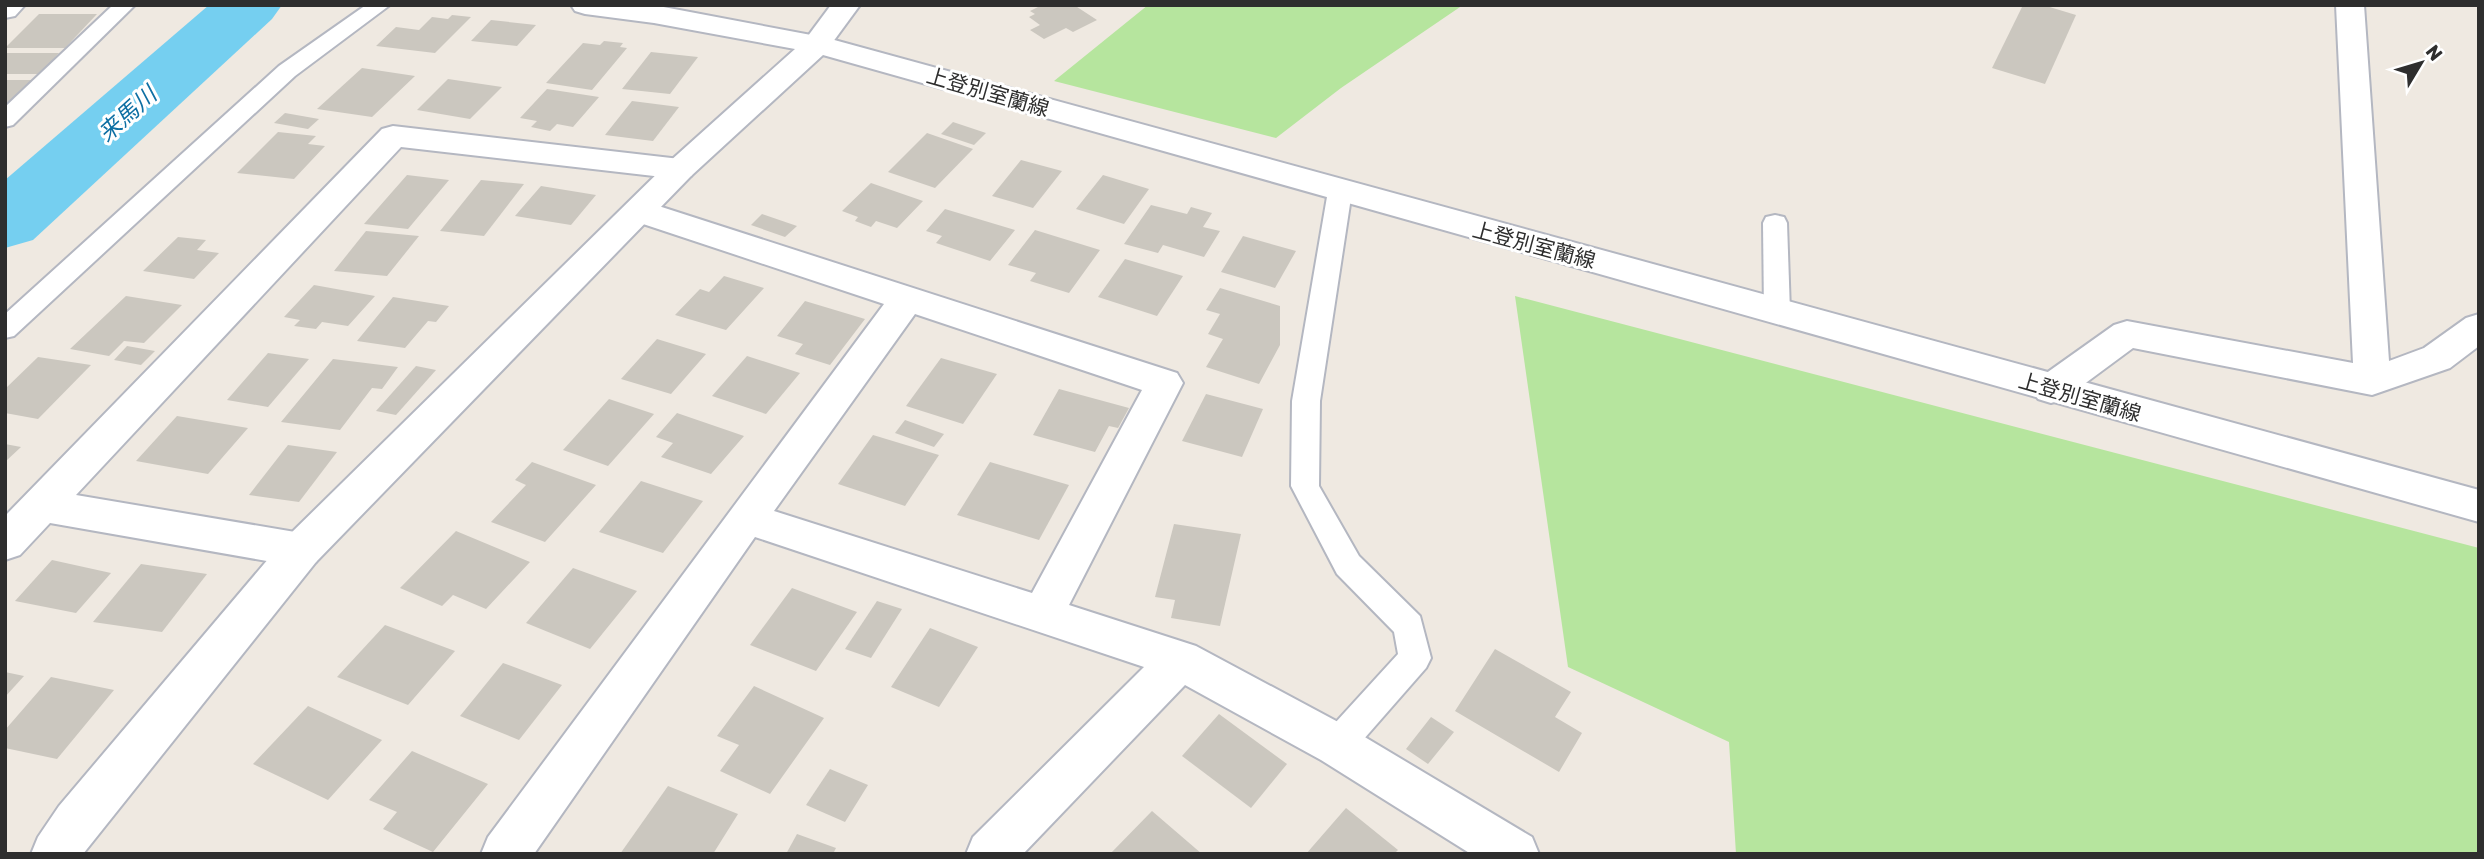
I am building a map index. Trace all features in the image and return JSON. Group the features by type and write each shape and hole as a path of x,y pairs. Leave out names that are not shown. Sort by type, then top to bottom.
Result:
{"street":[{"path":"5,10 11,5"},
{"name":"上登別室蘭線","path":"585,5 654,14 817,44 2479,506"},
{"path":"55,854 76,822 301,550 680,169 817,44 846,5"},
{"path":"2350,5 2372,380"},
{"path":"5,543 393,135 680,169"},
{"path":"640,211 1164,383 1042,615"},
{"path":"505,854 907,299"},
{"path":"2051,389 2127,334 2372,380 2437,358 2479,327"},
{"path":"41,505 301,550"},
{"path":"746,518 1180,660 1337,745 1515,854"},
{"path":"990,854 1180,660"}],"lane":[{"path":"5,120 125,5"},
{"path":"5,329 287,71 380,5"},
{"path":"1337,745 1415,658 1409,626 1348,565 1306,486 1306,401 1340,191"},
{"path":"1774,223 1777,312"}],"green space":[{"path":"1148,5 1463,5 1341,88 1276,138 1054,81"},
{"path":"1515,296 2479,548 2479,854 1736,854 1729,742 1568,667"}],"building":[{"path":"1042,5 1074,5 1097,20 1073,32 1066,28 1044,39 1030,30 1040,25 1029,17 1035,14 1030,11"},
{"path":"2023,5 2043,5 2076,15 2045,84 1992,68"},
{"path":"39,14 97,14 65,48 5,48"},
{"path":"452,15 471,17 435,53 376,46 396,27 419,30 432,17 448,19"},
{"path":"491,20 536,25 517,46 471,41"},
{"path":"604,41 623,43 620,47 627,48 592,90 546,83 583,43 600,45"},
{"path":"651,52 698,57 670,94 622,89"},
{"path":"5,53 59,53 40,74 5,74"},
{"path":"362,68 415,76 372,117 317,109"},
{"path":"448,79 502,87 470,119 417,110"},
{"path":"5,80 33,80 5,109"},
{"path":"547,89 599,97 573,127 557,124 550,131 531,127 537,121 520,118"},
{"path":"632,101 679,107 653,141 605,135"},
{"path":"285,113 319,119 308,129 274,123"},
{"path":"953,122 986,133 974,145 941,134"},
{"path":"278,132 316,136 308,144 325,146 294,179 237,173"},
{"path":"927,133 973,149 935,188 888,172"},
{"path":"1021,160 1062,171 1033,208 992,196"},
{"path":"407,175 449,180 408,229 364,224"},
{"path":"1103,175 1149,189 1124,224 1076,209"},
{"path":"481,180 524,184 484,236 440,231"},
{"path":"871,183 923,201 897,228 876,221 871,227 855,221 858,217 842,211"},
{"path":"541,186 596,195 571,225 515,216"},
{"path":"1151,205 1187,214 1191,207 1212,213 1203,227 1220,231 1204,257 1163,245 1158,253 1124,244"},
{"path":"945,209 1015,230 990,261 936,243 942,236 926,231"},
{"path":"762,214 797,226 785,237 751,225"},
{"path":"1035,230 1100,250 1069,293 1030,281 1036,273 1008,265"},
{"path":"366,231 419,236 387,276 334,271"},
{"path":"1243,236 1296,251 1275,288 1221,272"},
{"path":"178,237 206,240 197,250 219,253 194,279 143,271"},
{"path":"1125,259 1183,276 1157,316 1098,297"},
{"path":"724,276 764,288 726,330 675,315 700,289 709,292"},
{"path":"314,285 375,296 348,326 322,322 316,329 294,326 300,320 284,317"},
{"path":"1220,288 1280,306 1280,345 1259,384 1206,367 1223,339 1208,334 1220,314 1206,310"},
{"path":"126,296 182,305 144,343 124,341 109,356 70,349"},
{"path":"393,297 449,306 436,322 428,321 405,348 357,341"},
{"path":"805,301 865,319 830,365 795,354 803,344 777,336"},
{"path":"657,339 706,354 671,394 621,379"},
{"path":"127,346 155,351 141,365 114,360"},
{"path":"268,353 309,359 268,407 227,400"},
{"path":"747,356 800,373 766,414 712,396"},
{"path":"38,357 91,365 38,419 5,413 5,389"},
{"path":"941,358 997,374 963,424 906,406"},
{"path":"333,359 398,367 382,389 372,388 340,430 281,422"},
{"path":"416,366 436,370 396,415 376,411"},
{"path":"1059,389 1129,408 1118,428 1109,426 1095,452 1033,435"},
{"path":"1206,394 1263,409 1242,457 1182,441"},
{"path":"609,399 654,414 608,466 563,450"},
{"path":"677,413 744,436 711,474 661,457 673,443 656,437"},
{"path":"177,416 248,428 208,474 136,461"},
{"path":"905,420 944,434 934,447 895,433"},
{"path":"873,435 939,455 905,506 838,484"},
{"path":"5,444 21,447 5,462"},
{"path":"288,445 337,452 299,502 249,495"},
{"path":"532,462 596,485 545,542 491,522 526,485 515,480"},
{"path":"990,462 1069,485 1039,540 957,515"},
{"path":"641,481 703,501 663,553 599,532"},
{"path":"1174,524 1241,534 1220,626 1171,618 1175,600 1155,597"},
{"path":"456,531 530,562 486,609 453,595 442,606 400,588"},
{"path":"52,560 111,573 76,613 15,601"},
{"path":"141,564 207,574 162,632 93,622"},
{"path":"573,568 637,591 590,649 526,623"},
{"path":"792,588 857,612 816,671 750,645"},
{"path":"877,601 902,609 871,658 845,649"},
{"path":"385,625 455,651 408,705 337,677"},
{"path":"930,628 978,647 939,707 891,687"},
{"path":"1495,649 1571,692 1555,717 1582,733 1559,772 1455,711"},
{"path":"503,663 562,685 519,740 460,716"},
{"path":"5,672 24,676 5,697"},
{"path":"51,677 114,690 57,759 5,748 5,730"},
{"path":"754,686 824,718 770,794 720,771 739,745 717,736"},
{"path":"308,706 382,740 328,800 253,764"},
{"path":"1219,714 1287,764 1251,808 1182,756"},
{"path":"1431,717 1454,732 1428,764 1406,749"},
{"path":"412,751 488,784 433,852 383,829 397,812 369,800"},
{"path":"830,769 868,785 845,822 806,805"},
{"path":"668,786 738,814 713,854 620,854"},
{"path":"1346,808 1398,850 1394,854 1306,854"},
{"path":"1152,811 1202,854 1110,854"},
{"path":"797,834 836,848 833,854 786,854"}],"waterway":[{"name":"来馬川","path":"5,222 249,5"}]}
